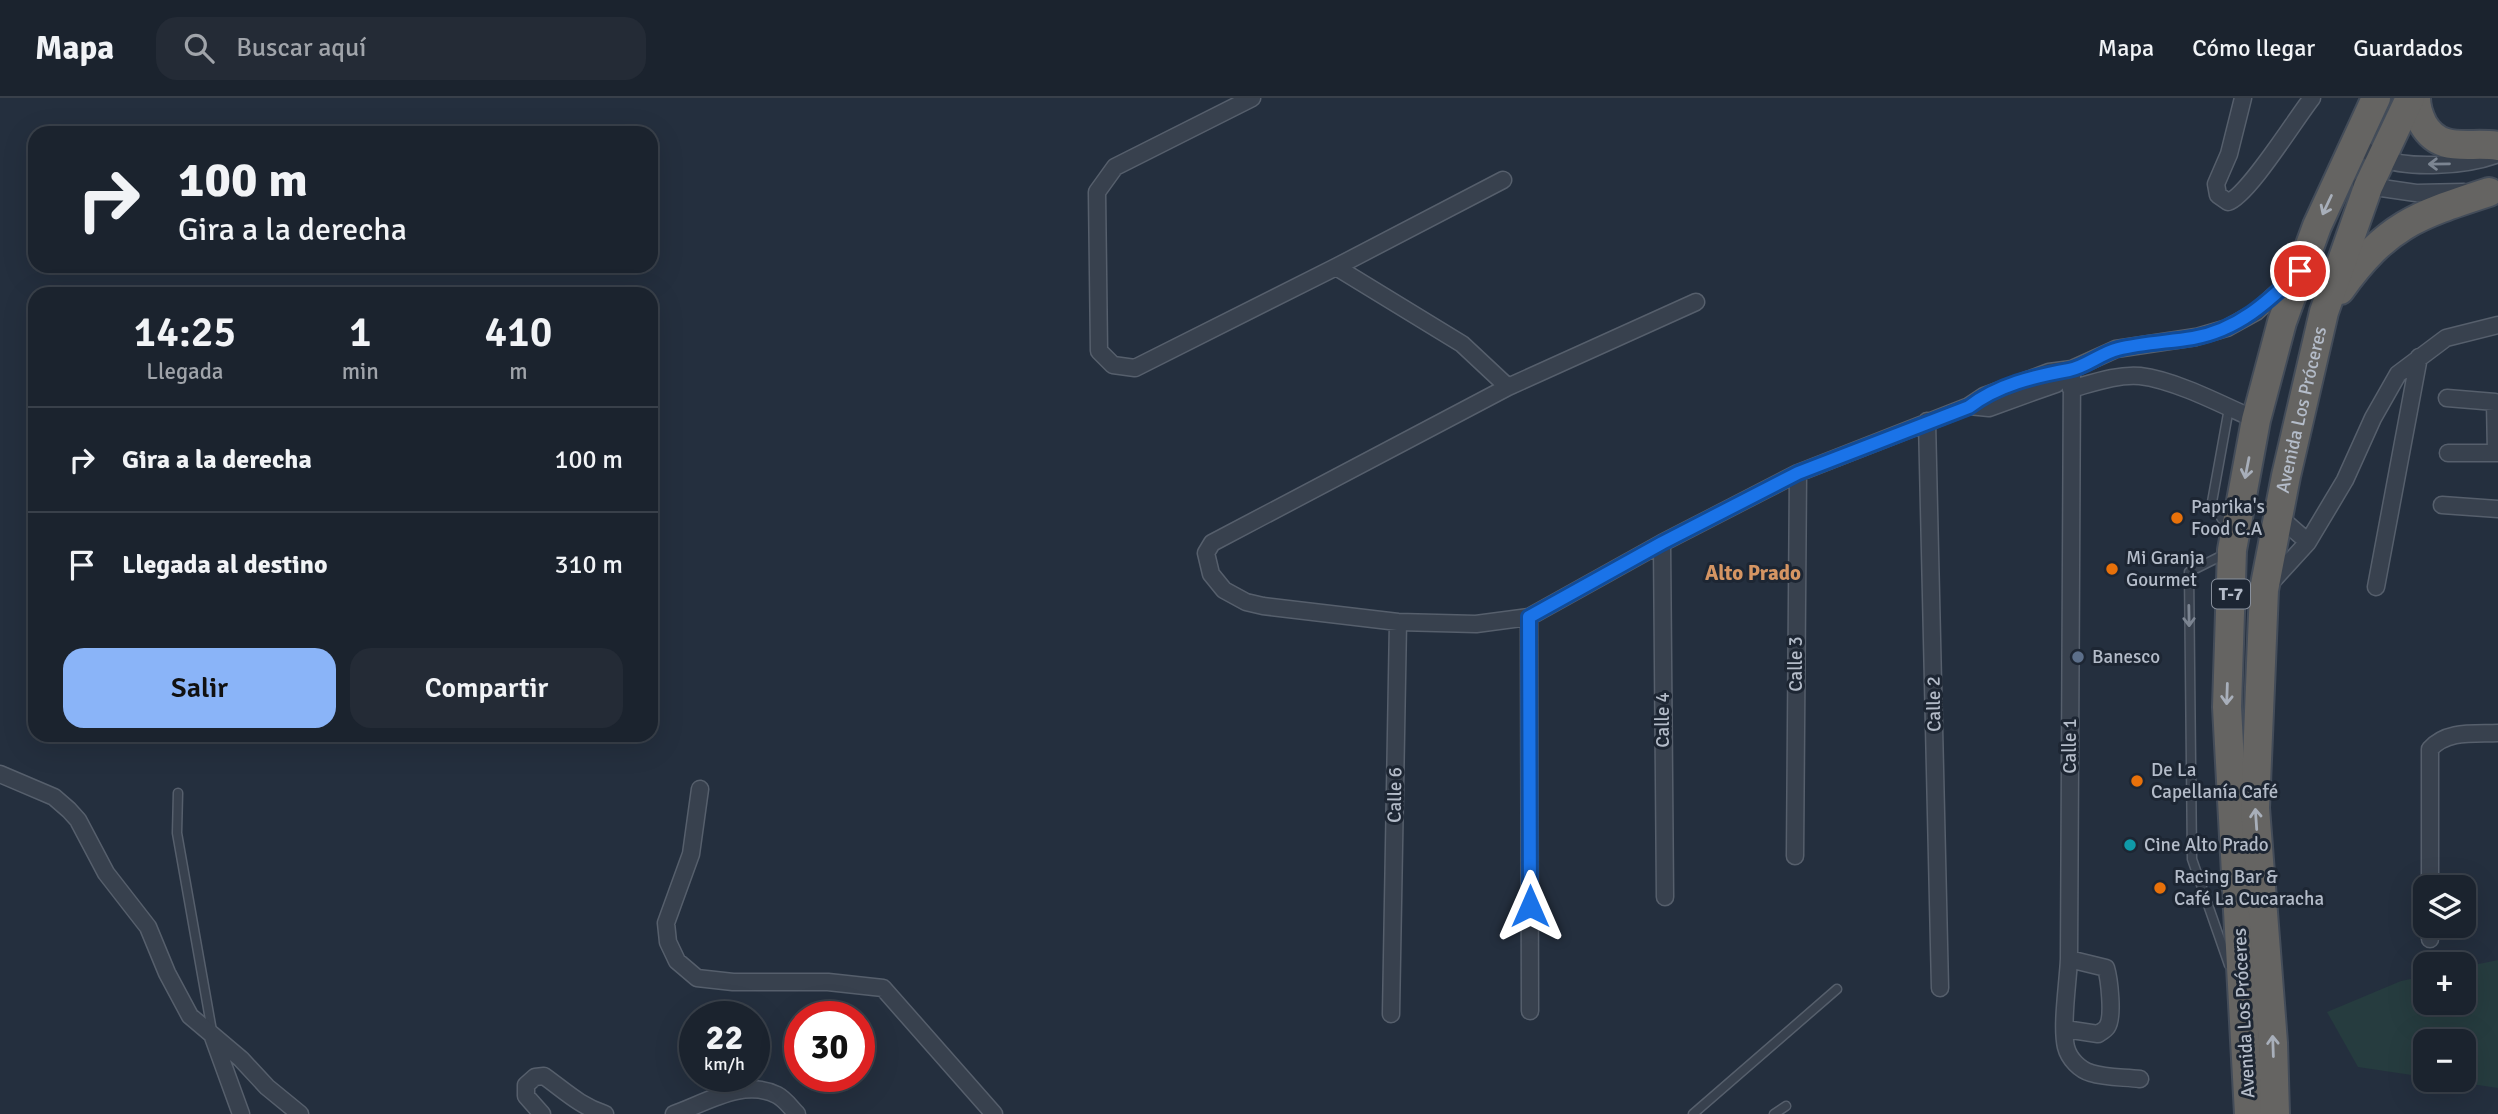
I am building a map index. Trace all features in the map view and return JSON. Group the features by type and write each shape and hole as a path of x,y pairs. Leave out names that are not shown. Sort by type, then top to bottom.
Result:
{"highway":[{"name":"Avenida Los Próceres","path":"2249,1114 2227,707 2235,540 2256,420 2275,345 2317,226 2376,98"},
{"name":"Avenida Los Próceres","path":"2275,1114 2273,1043 2255,808 2264,590 2324,312 2379,158 2410,98"},
{"path":"2416,98 2418,113 2427,130 2441,141 2463,147 2498,146"},
{"path":"2324,312 2360,263 2387,236 2410,220 2433,210 2493,191"}],"street":[{"path":"1252,98 1115,167 1097,192 1099,351 1113,365 1135,368 1503,180"},
{"path":"2243,98 2229,154 2216,184 2218,195 2228,202 2234,201 2250,183 2312,98"},
{"path":"2354,142 2379,158 2417,164 2471,162 2498,154"},
{"path":"2341,176 2368,187 2416,193 2493,191"},
{"path":"1336,267 1462,344 1508,387"},
{"path":"1696,302 1508,387 1222,537 1212,543 1206,553 1211,574 1233,597 1246,603 1398,622 1476,624 1529,617 1662,543 1798,473 1969,407 1984,396 2049,372 2072,369 2116,349 2196,337 2227,328 2270,301 2300,271"},
{"path":"2264,590 2308,542 2345,480 2373,418 2398,374 2446,338 2498,325"},
{"path":"2376,587 2419,356"},
{"name":"Calle 1","path":"2072,369 2069,960 2066,1047 2071,1059 2083,1070 2094,1075 2140,1079"},
{"path":"2071,389 2116,377 2137,376 2160,380 2256,420"},
{"path":"2447,398 2495,402 2497,453 2448,453"},
{"name":"Calle 2","path":"1927,421 1940,988"},
{"name":"Calle 3","path":"1795,856 1798,473"},
{"path":"2442,505 2498,509"},
{"path":"2278,516 2308,542"},
{"name":"Calle 4","path":"1662,543 1665,897"},
{"path":"1529,617 1530,1011"},
{"name":"Calle 6","path":"1391,1014 1398,622"},
{"path":"2430,875 2430,749 2438,740 2456,734 2498,733"},
{"path":"0,774 54,797 78,820 106,873 148,927 167,973 190,1016 300,1114"},
{"path":"700,789 691,854 667,923 668,942 677,961 697,978 733,982 828,982 883,988 994,1114"},
{"path":"2065,1029 2098,1034 2107,1027 2110,1020 2109,978 2106,968 2069,960"},
{"path":"212,1034 241,1114"},
{"path":"542,1114 526,1096 526,1085 535,1077 544,1076 570,1098 591,1110 605,1114"},
{"path":"674,1114 730,1091 759,1088 780,1096 797,1114"}],"lane":[{"path":"2229,408 2212,502 2235,540 2189,572 2192,859 2244,1006"},
{"path":"178,793 177,833 212,1034"},
{"path":"1693,1114 1836,989"},
{"path":"1774,1114 1786,1106"}],"green space":[{"path":"2498,960 2498,1088 2476,1085 2476,1029 2413,1029 2413,1075 2358,1067 2327,1012 2413,978 2413,1015 2476,1015 2476,965"}],"place":[{"name":"Paprika's Food C.A","path":"2177,518"},
{"name":"Mi Granja Gourmet","path":"2112,569"},
{"name":"Banesco","path":"2078,657"},
{"name":"De La Capellanía Café","path":"2137,781"},
{"name":"Cine Alto Prado","path":"2130,845"},
{"name":"Racing Bar & Café La Cucaracha","path":"2160,888"}],"district":[{"name":"Alto Prado","path":"1753,573"}],"route":[{"path":"1530,906 1529,617 1662,543 1798,473 1969,407 1984,396 2049,372 2072,369 2116,349 2196,337 2227,328 2256,312 2300,271"}]}
